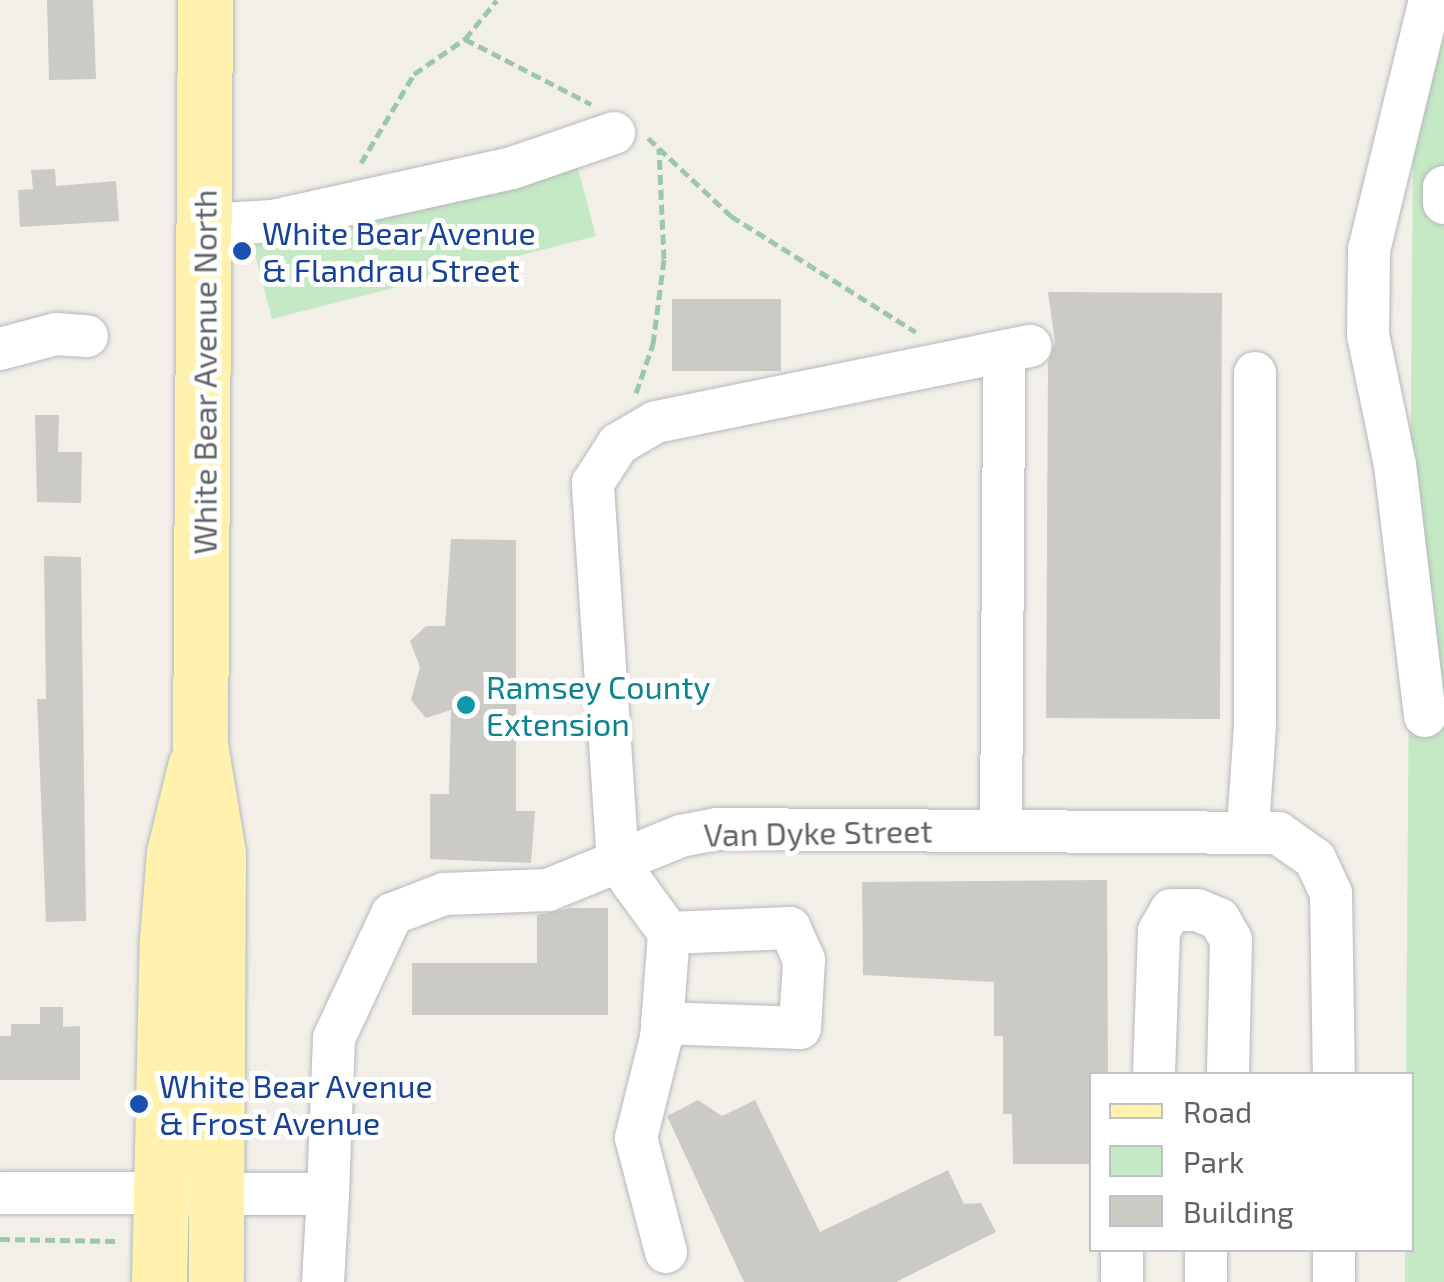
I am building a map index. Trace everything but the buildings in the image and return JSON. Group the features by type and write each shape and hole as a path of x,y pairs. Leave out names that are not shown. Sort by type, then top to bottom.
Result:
{"main road":[{"name":"White Bear Avenue North","path":"205,0 200,744 218,854 216,1282"},
{"name":"White Bear Avenue North","path":"160,1239 174,853 200,744"}],"street":[{"path":"1425,716 1395,465 1368,335 1369,250 1430,0"},
{"path":"204,225 273,221 512,168 616,124"},
{"path":"1444,187 1444,203"},
{"path":"0,349 56,334 87,336"},
{"path":"666,1252 636,1138 662,1023 668,933 618,863 593,484 618,444 681,415 1017,348 1001,829"},
{"path":"1248,828 1255,724 1254,373"},
{"name":"Van Dyke Street","path":"323,1282 334,1038 392,914 444,894 548,890 717,829 1248,828 1290,838 1325,874 1335,921 1334,1072"},
{"path":"1154,1072 1159,932 1171,910 1197,910 1219,918 1231,940 1228,1072"},
{"path":"662,1023 800,1028 804,960 790,928 668,933"},
{"path":"0,1193 160,1239 216,1194 328,1194"},
{"path":"1122,1252 1122,1282"},
{"path":"1206,1252 1206,1282"},
{"path":"1334,1252 1334,1282"}],"path":[{"path":"356,169 414,74 465,40 498,0"},
{"path":"465,40 658,145 674,168 731,216 896,315 941,361"},
{"path":"618,444 653,344 664,259 658,145"},
{"path":"0,1239 160,1239"}],"green space":[{"path":"1414,0 1444,0 1444,1282 1405,1282 1405,1252 1414,1252 1414,1072 1406,1072"},
{"path":"576,162 596,236 272,319 253,246"}],"place":[{"name":"White Bear Avenue & Flandrau Street","path":"242,251"},
{"name":"Ramsey County Extension","path":"466,705"},
{"name":"White Bear Avenue & Frost Avenue","path":"139,1104"}]}
